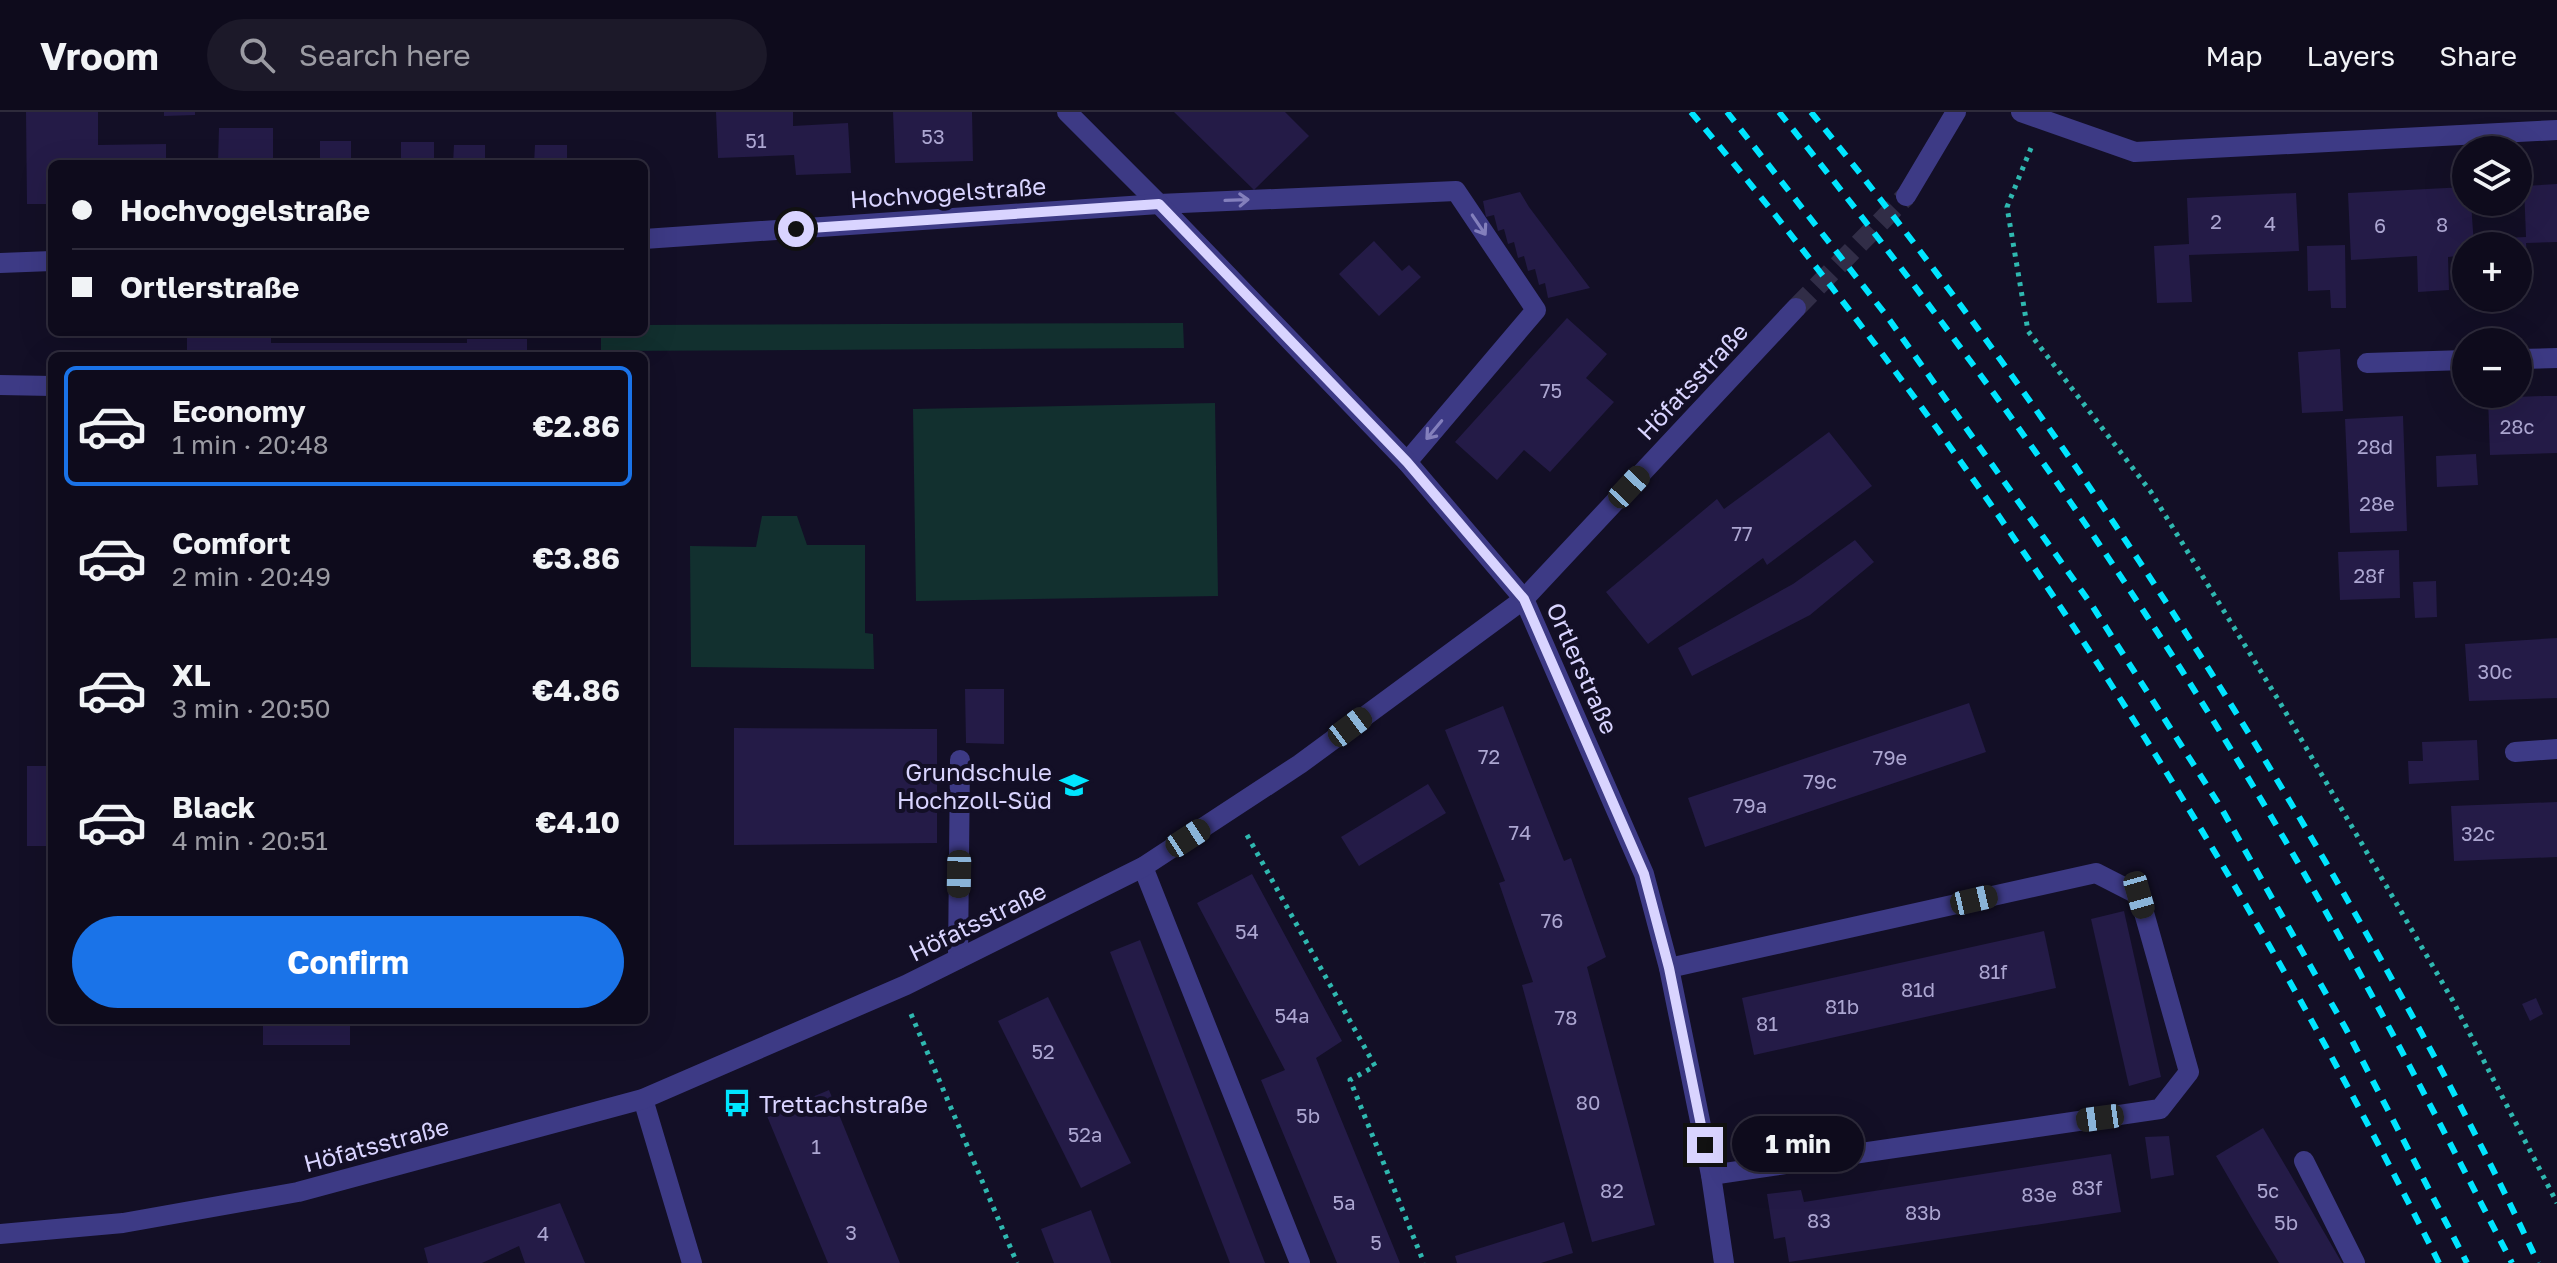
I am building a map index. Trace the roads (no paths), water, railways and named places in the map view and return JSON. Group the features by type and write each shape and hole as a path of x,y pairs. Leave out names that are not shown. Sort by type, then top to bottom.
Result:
{"street":[{"name":"Ortlerstraße","path":"1067,112 1407,462 1524,599 1644,874 1669,968 1711,1175 1717,1261"},
{"path":"1906,196 1956,112"},
{"path":"2031,116 2135,152 2557,130"},
{"name":"Hochvogelstraße","path":"648,239 1159,204 1456,191 1536,310 1407,462"},
{"path":"0,263 48,261"},
{"name":"Höfatsstraße","path":"0,1234 123,1223 298,1192 643,1099 900,988 1143,867 1300,764 1524,599 1796,308"},
{"path":"2532,359 2557,358"},
{"path":"2367,363 2452,360"},
{"path":"0,385 48,386"},
{"path":"2515,752 2557,749"},
{"path":"958,959 960,760"},
{"path":"1143,867 1300,1263"},
{"path":"1669,968 2096,873 2139,895 2189,1072 2160,1109 1711,1175"},
{"path":"643,1099 692,1263"},
{"path":"2304,1161 2355,1263"}],"tunnel":[{"path":"1796,308 1906,196"}],"railway":[{"path":"1691,112 1904,383 2099,665 2277,959 2439,1263"},
{"path":"1727,112 1886,315 2093,607 2220,806 2346,1029 2467,1263"},
{"path":"1779,112 1967,357 2144,611 2287,844 2418,1082 2512,1263"},
{"path":"1811,112 1884,204 2024,393 2091,489 2219,686 2281,786 2392,980 2468,1120 2538,1263"}],"place":[{"name":"Grundschule Hochzoll-Süd","path":"1074,785"},
{"name":"Trettachstraße","path":"737,1103"}]}
